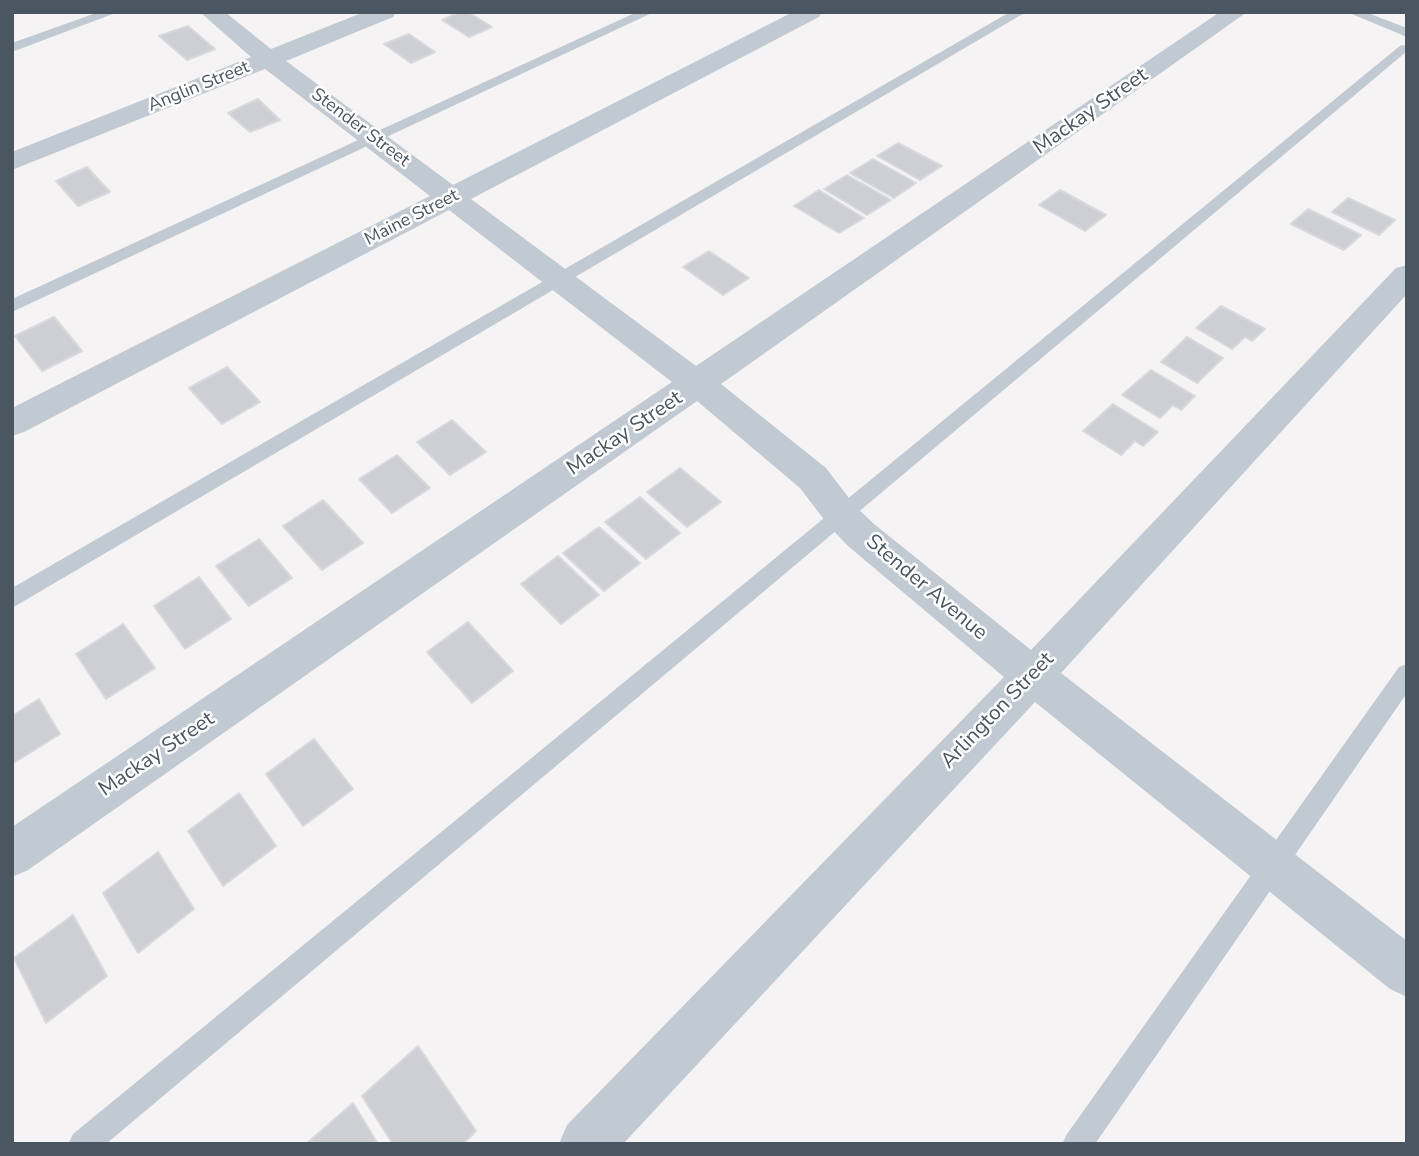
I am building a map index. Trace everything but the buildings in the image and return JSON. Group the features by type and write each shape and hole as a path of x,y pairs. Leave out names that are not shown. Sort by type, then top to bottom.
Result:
{"street":[{"path":"211,12 268,59"},
{"name":"Anglin Street","path":"12,162 385,12"},
{"name":"Maine Street","path":"12,423 811,12"},
{"name":"Mackay Street","path":"12,854 1236,12"},
{"name":"Stender Street","path":"268,59 452,198"},
{"name":"Stender Avenue","path":"452,198 698,384 813,478 842,516 872,544 1407,972"},
{"name":"Arlington Street","path":"586,1144 1034,674 1407,275"}],"lane":[{"path":"12,48 112,12"},
{"path":"12,306 648,12"},
{"path":"12,599 1020,12"},
{"path":"83,1144 842,516 1404,41 1353,12"},
{"path":"1077,1144 1407,674"}]}
